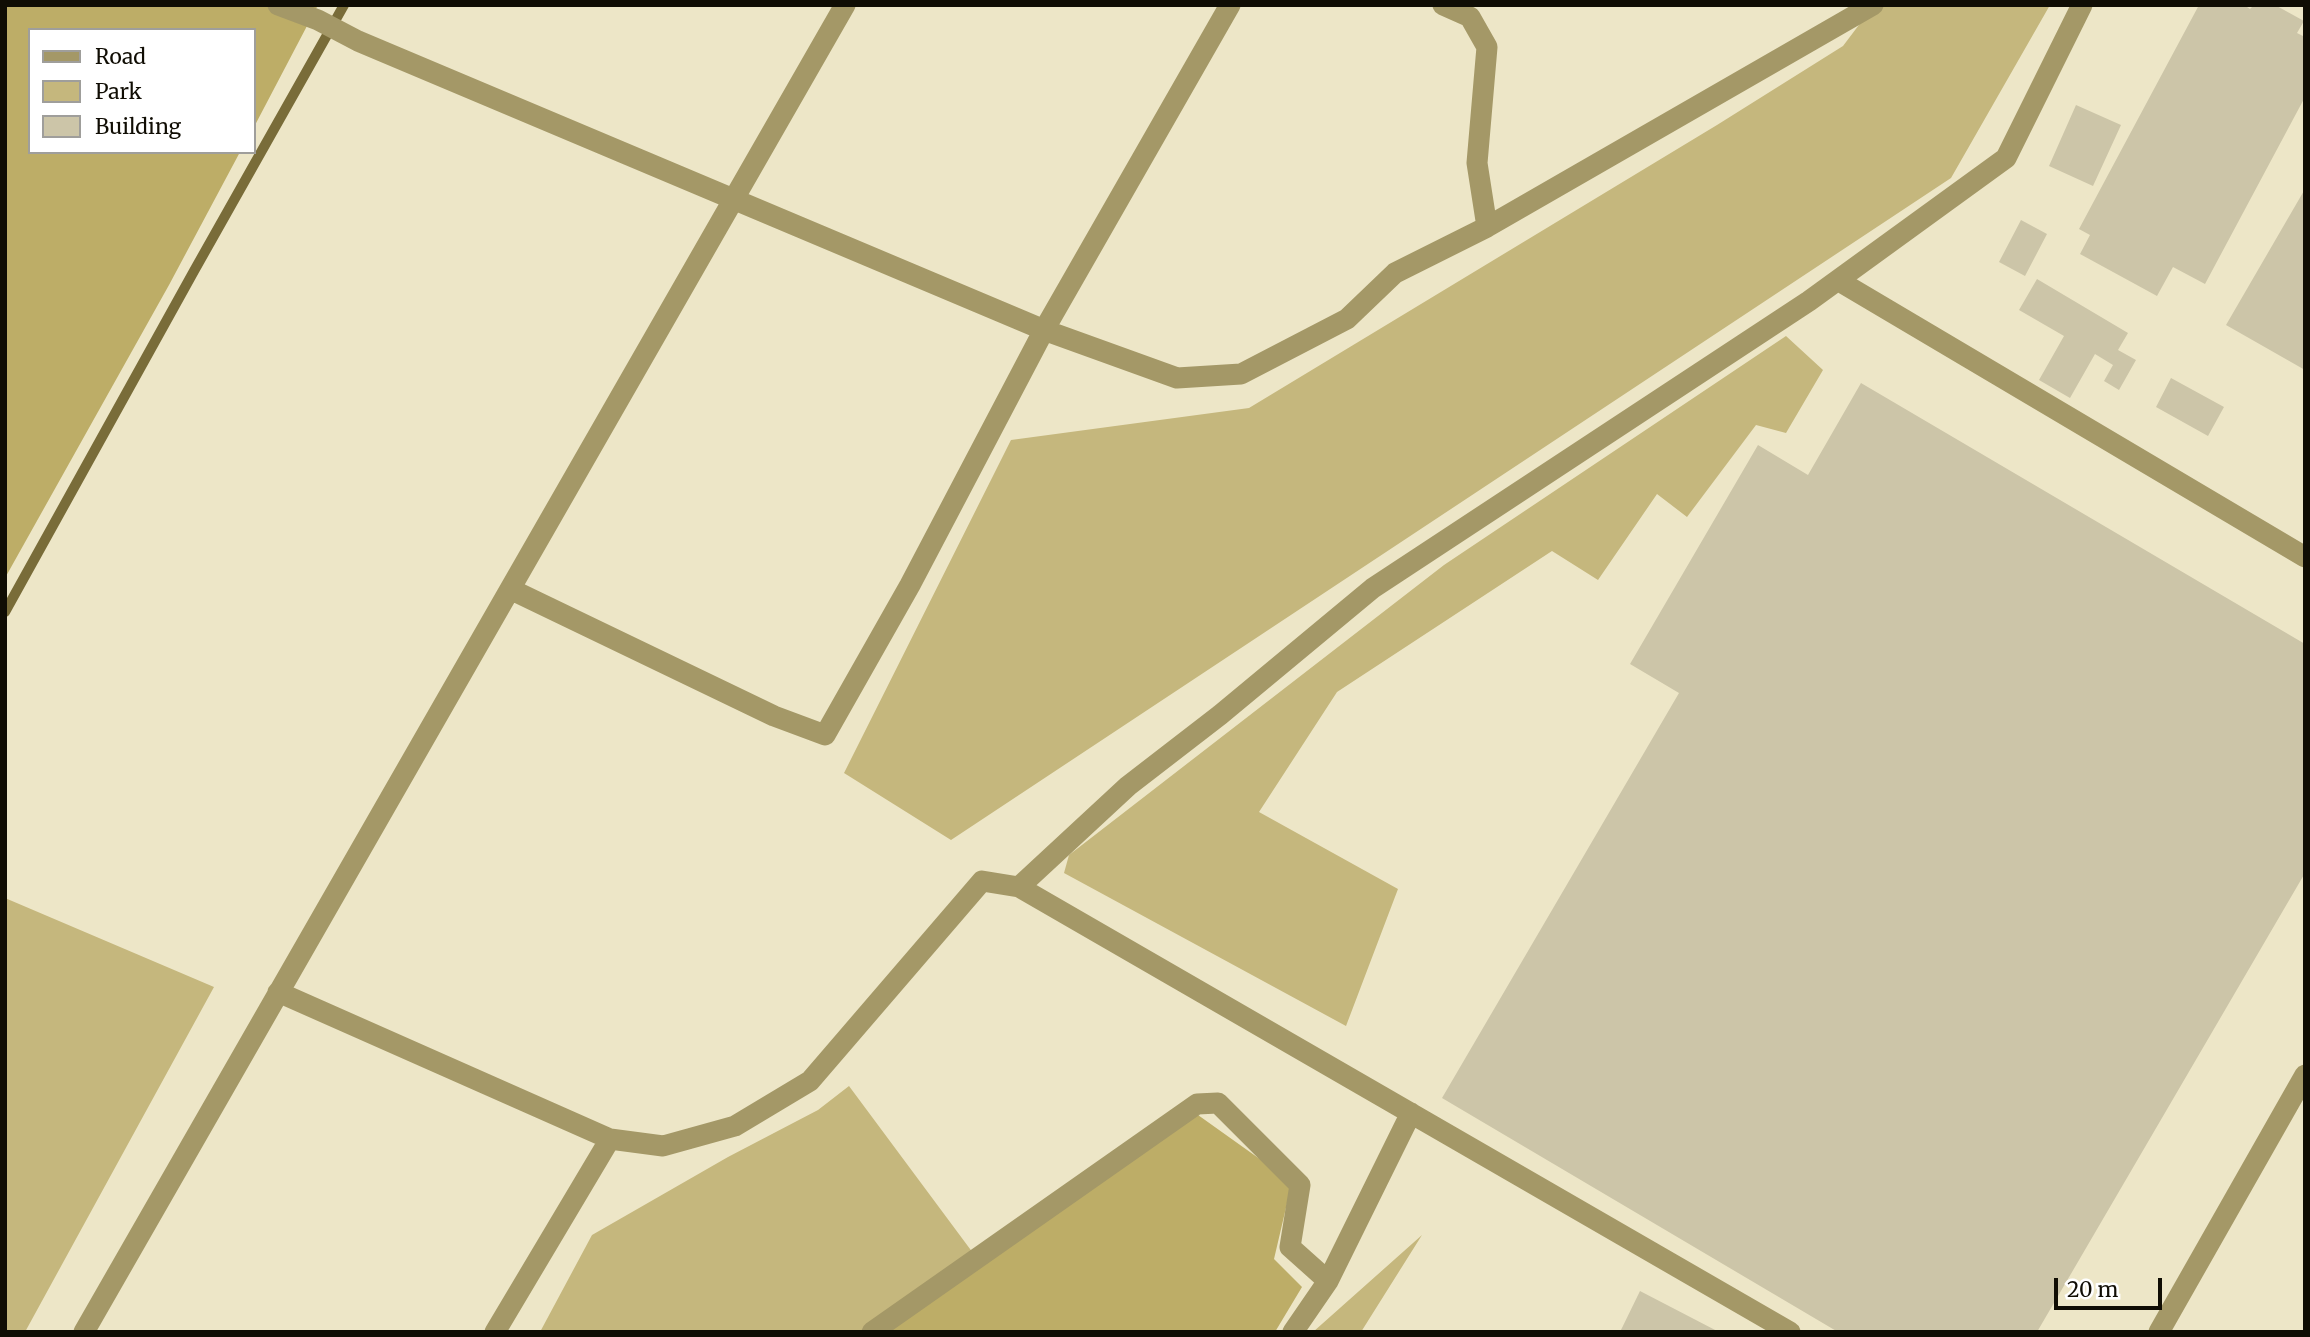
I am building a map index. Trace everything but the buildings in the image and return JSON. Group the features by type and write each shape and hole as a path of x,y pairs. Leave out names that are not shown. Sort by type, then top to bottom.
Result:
{"street":[{"path":"278,5 1044,330 1177,378 1241,374 1347,319 1395,273 1487,227 1873,5"},
{"path":"84,1332 845,5"},
{"path":"510,589 774,716 825,735 910,586 1044,330 1230,5"},
{"path":"1443,5 1470,17 1487,47 1477,163 1487,227"},
{"path":"1019,887 1128,786 1220,715 1373,589 1839,281 2006,158 2082,5"},
{"path":"1839,281 2305,557"},
{"path":"278,992 610,1139 663,1146 735,1126 810,1082 982,881 1019,887 1790,1332"},
{"path":"2159,1332 2305,1075"},
{"path":"872,1332 1197,1104 1218,1103 1300,1185 1290,1247 1328,1281"},
{"path":"1293,1332 1328,1281 1411,1114"},
{"path":"495,1332 610,1139"}],"green space":[{"path":"1874,5 2050,5 1951,178 951,840 844,773 1011,440 1249,408 1843,46"},
{"path":"1786,336 1823,370 1786,433 1756,425 1687,517 1657,494 1598,580 1552,551 1337,692 1259,812 1398,889 1346,1026 1064,873 1069,855 1444,565"},
{"path":"5,898 214,987 25,1332 5,1332"},
{"path":"849,1086 973,1253 862,1332 540,1332 592,1235 728,1157 818,1110"},
{"path":"1422,1235 1361,1332 1313,1332"}],"shaded area":[{"path":"5,5 318,5 256,123 256,28 28,28 28,154 239,154 5,578"},
{"path":"1198,1115 1292,1182 1274,1259 1302,1287 1275,1332 882,1332"}],"waterway":[{"path":"5,612 344,5"}]}
